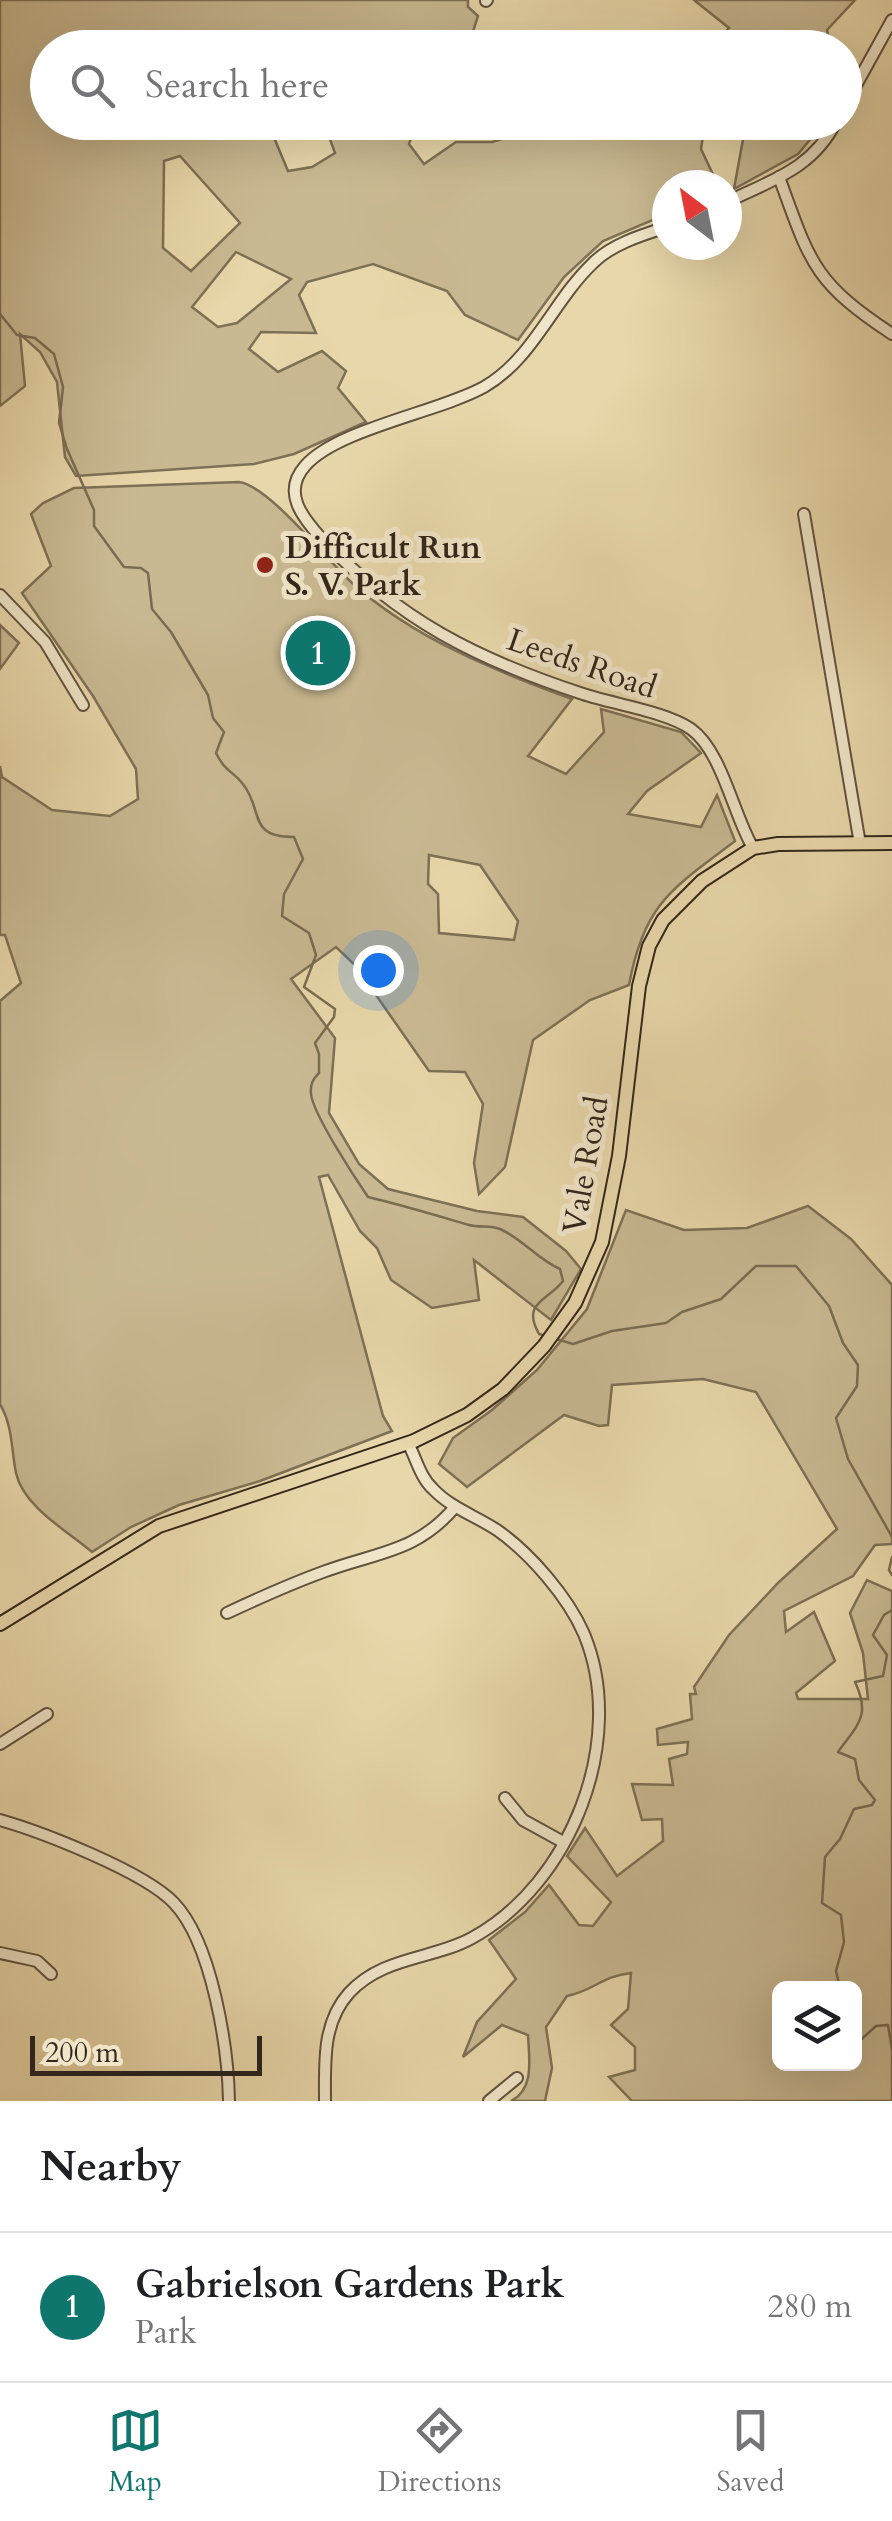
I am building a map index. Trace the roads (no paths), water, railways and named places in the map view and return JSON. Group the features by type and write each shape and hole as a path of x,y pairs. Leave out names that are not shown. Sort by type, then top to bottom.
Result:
{"main road":[{"name":"Vale Road","path":"0,1624 159,1526 408,1443 449,1424 503,1389 544,1346 575,1303 596,1260 610,1213 638,998 649,946 663,920 722,866 753,848 778,844 892,843"}],"street":[{"path":"862,74 892,20"},
{"path":"742,195 812,158 827,140"},
{"path":"779,177 819,275 849,305 892,334"},
{"name":"Leeds Road","path":"652,232 614,248 594,262 515,362 494,381 466,396 360,434 322,452 305,466 295,488 300,514 348,566 402,611 521,672 598,699 676,720 695,732 709,749 753,848"},
{"path":"804,514 860,844"},
{"path":"0,596 44,642 82,705"},
{"path":"325,2101 327,2040 334,2015 348,1995 391,1964 460,1944 486,1930 535,1886 564,1842 585,1796 595,1753 597,1708 590,1650 571,1610 534,1565 498,1531 456,1507 426,1482 408,1443"},
{"path":"228,1612 323,1572 418,1540 436,1529 456,1507"},
{"path":"0,1744 47,1714"},
{"path":"504,1798 523,1820 564,1842"},
{"path":"0,1820 138,1877 176,1906 189,1924 204,1960 219,2013 227,2055 229,2101"},
{"path":"0,1953 37,1961 51,1974"},
{"path":"489,2101 517,2078"}],"waterway":[{"path":"0,314 17,335 35,338 54,354 63,387 59,423 94,510 94,526 124,567 141,568 148,573 152,609 171,632 208,695 213,718 224,732 216,753 243,784 263,827 269,833 294,837 303,859 284,894 282,916 309,933 316,955 304,987 335,1009 334,1017 315,1043 319,1073 311,1087 313,1103 326,1130 368,1197 469,1225 500,1229 560,1269 563,1281 539,1303 533,1315 539,1334 546,1336"},
{"path":"553,1338 573,1344 612,1331 666,1323 682,1312 721,1299 756,1266 796,1266 829,1306 843,1343 858,1365 857,1386 836,1418 848,1459 892,1537"},
{"path":"892,1557 892,1575"},
{"path":"838,1981 836,1971 844,1942 841,1915 822,1903 825,1857 840,1839 854,1809 872,1805 875,1800 859,1780 855,1759 838,1752 862,1712 855,1682 883,1676 887,1655 873,1635 884,1615 892,1610"},
{"path":"862,2039 876,2026 888,2025 892,2050"}],"place":[{"name":"Difficult Run S. V. Park","path":"265,565"},
{"name":"Gabrielson Gardens Park","path":"318,653"}]}
